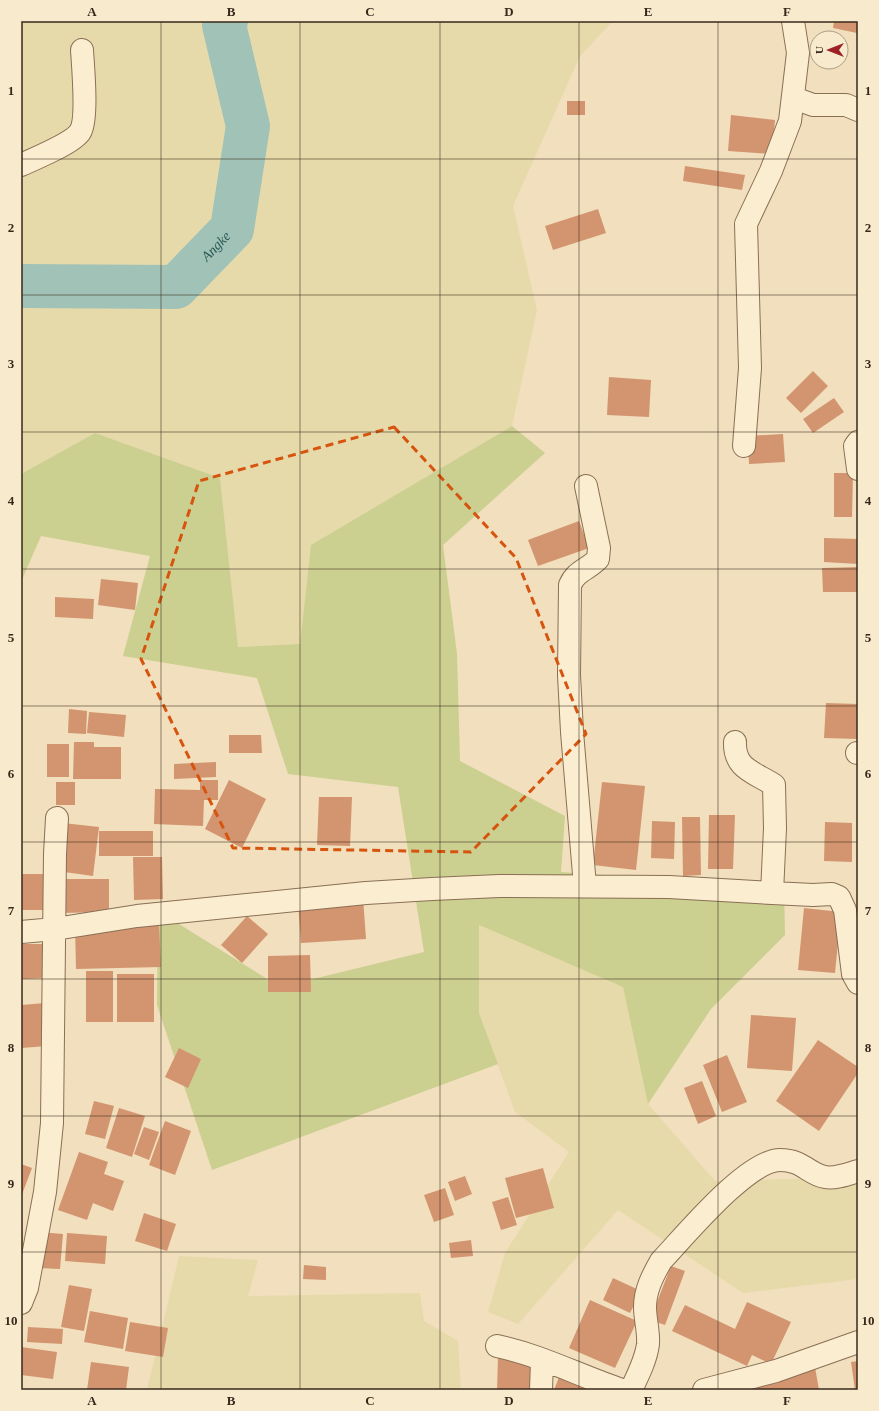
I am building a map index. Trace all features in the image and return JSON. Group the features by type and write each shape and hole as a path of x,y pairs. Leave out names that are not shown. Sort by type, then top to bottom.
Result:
{"street":[{"path":"744,446 750,368 746,224 771,171 790,121 794,98 798,53 793,21"},
{"path":"21,165 67,142 80,132 84,116 82,50"},
{"path":"794,98 812,105 846,105 858,110"},
{"path":"858,442 855,446 858,469"},
{"path":"585,886 572,732 569,667 570,586 575,575 598,559 599,548 586,486"},
{"path":"735,742 734,753 740,764 774,785 775,828 772,893"},
{"path":"21,1303 27,1288 45,1192 50,1138 56,929 55,854 57,818"},
{"path":"21,932 56,929 137,916 366,893 499,886 669,887 813,895 832,894 839,897 845,910 853,974 858,983"},
{"path":"631,1390 645,1359 648,1343 645,1306 648,1289 654,1274 661,1261 729,1189 766,1163 780,1160 798,1162 818,1175 825,1177 841,1176 858,1171"},
{"path":"704,1390 776,1370 858,1342"},
{"path":"497,1346 523,1351 594,1381 622,1390"},
{"path":"541,1390 542,1360"}],"highlighted area":[{"path":"394,427 516,558 586,734 471,852 233,848 141,659 199,481"}],"shaded area":[{"path":"21,21 613,21 580,56 513,206 537,310 512,426 311,545 300,644 238,647 220,478 95,433 21,474"},
{"path":"479,925 623,987 648,1104 715,1181 858,1177 858,1279 743,1293 618,1210 518,1324 488,1312 505,1253 569,1152 515,1112 479,1013"},
{"path":"179,1256 258,1260 248,1296 420,1293 424,1321 458,1341 461,1390 147,1390"}],"green space":[{"path":"512,426 545,453 443,545 457,654 460,761 565,816 561,872 784,887 785,935 711,1009 648,1104 623,987 479,925 479,1013 498,1064 212,1170 157,1005 158,911 280,987 424,952 398,787 288,774 257,678 123,656 150,556 41,536 21,582 21,474 95,433 220,478 238,647 300,644 311,545"}],"building":[{"path":"834,21 858,21 857,33 849,31 849,30 833,28"},
{"path":"567,101 585,101 585,115 567,115"},
{"path":"731,115 775,120 772,154 728,151"},
{"path":"685,166 745,175 742,190 683,181"},
{"path":"598,209 606,233 553,250 545,226"},
{"path":"813,371 828,386 801,413 786,398"},
{"path":"609,377 651,380 649,417 607,415"},
{"path":"834,398 844,412 813,433 803,419"},
{"path":"783,434 785,462 749,464 748,436"},
{"path":"834,473 853,473 852,517 834,517"},
{"path":"579,521 589,548 538,566 528,540"},
{"path":"824,538 858,539 858,564 824,562"},
{"path":"858,567 858,592 823,592 822,568"},
{"path":"101,579 138,583 135,610 98,605"},
{"path":"55,597 94,599 93,619 55,617"},
{"path":"826,703 858,704 858,739 824,738"},
{"path":"69,709 87,711 86,734 68,733"},
{"path":"89,712 126,715 124,737 87,733"},
{"path":"229,735 261,735 262,753 229,753"},
{"path":"74,742 94,742 94,747 121,747 121,779 73,779"},
{"path":"47,744 69,744 69,777 47,777"},
{"path":"216,762 216,777 174,779 174,764"},
{"path":"200,780 218,780 218,800 204,800 203,826 154,824 155,789 200,790"},
{"path":"229,780 266,799 242,848 205,829"},
{"path":"56,782 75,782 75,805 56,805"},
{"path":"602,782 645,786 636,870 593,865"},
{"path":"319,797 352,797 350,846 317,845"},
{"path":"709,815 735,815 733,869 708,869"},
{"path":"682,817 700,817 701,875 683,876"},
{"path":"652,821 675,822 674,859 651,858"},
{"path":"825,822 852,823 852,862 824,861"},
{"path":"63,823 99,827 93,876 57,871"},
{"path":"99,831 153,831 153,856 99,856"},
{"path":"133,857 162,857 163,899 134,900"},
{"path":"21,874 46,874 47,910 21,910"},
{"path":"60,879 109,879 109,912 60,913"},
{"path":"363,897 366,939 301,943 298,902"},
{"path":"804,908 841,912 835,973 798,970"},
{"path":"247,916 268,934 242,963 221,945"},
{"path":"159,925 161,967 76,969 75,927"},
{"path":"21,944 47,944 47,978 21,979"},
{"path":"310,955 311,992 268,992 268,956"},
{"path":"86,971 113,971 113,1022 86,1022"},
{"path":"117,974 154,974 154,1022 117,1022"},
{"path":"45,1003 48,1046 21,1048 21,1005"},
{"path":"751,1015 796,1018 792,1071 747,1068"},
{"path":"818,1040 858,1067 858,1073 819,1131 776,1101"},
{"path":"179,1048 201,1059 188,1088 165,1077"},
{"path":"727,1055 747,1102 722,1112 703,1065"},
{"path":"702,1081 716,1116 698,1124 684,1088"},
{"path":"94,1101 114,1106 105,1139 85,1134"},
{"path":"119,1108 145,1116 132,1157 106,1148"},
{"path":"165,1121 191,1131 175,1175 149,1165"},
{"path":"144,1127 159,1132 149,1160 134,1154"},
{"path":"79,1152 108,1162 104,1174 124,1181 113,1211 93,1203 87,1220 58,1210"},
{"path":"21,1164 32,1168 21,1197"},
{"path":"543,1168 554,1208 516,1218 505,1178"},
{"path":"465,1176 472,1194 455,1201 448,1182"},
{"path":"445,1188 454,1215 434,1222 424,1195"},
{"path":"508,1197 517,1225 501,1230 492,1202"},
{"path":"144,1213 176,1224 167,1251 135,1241"},
{"path":"39,1232 63,1234 60,1269 37,1268"},
{"path":"67,1233 107,1236 105,1264 65,1261"},
{"path":"471,1240 473,1256 451,1258 449,1243"},
{"path":"304,1265 326,1267 326,1280 303,1279"},
{"path":"671,1266 685,1271 665,1325 650,1320"},
{"path":"613,1278 641,1291 630,1313 603,1300"},
{"path":"69,1285 92,1289 84,1331 61,1327"},
{"path":"590,1300 637,1321 615,1368 569,1348"},
{"path":"747,1302 791,1322 771,1364 752,1355 747,1366 672,1331 685,1305 735,1329"},
{"path":"90,1311 128,1318 123,1349 84,1342"},
{"path":"130,1322 168,1328 163,1357 125,1351"},
{"path":"28,1327 63,1329 62,1344 27,1342"},
{"path":"21,1347 57,1352 53,1379 21,1375"},
{"path":"498,1357 535,1358 534,1390 497,1390"},
{"path":"858,1361 858,1390 855,1390 851,1362"},
{"path":"91,1362 129,1367 126,1390 87,1390"},
{"path":"815,1367 819,1390 756,1390 754,1378"},
{"path":"559,1377 590,1390 554,1390"}],"waterway":[{"name":"Angke","path":"21,286 176,287 232,229 248,126 224,25 226,21"}]}
